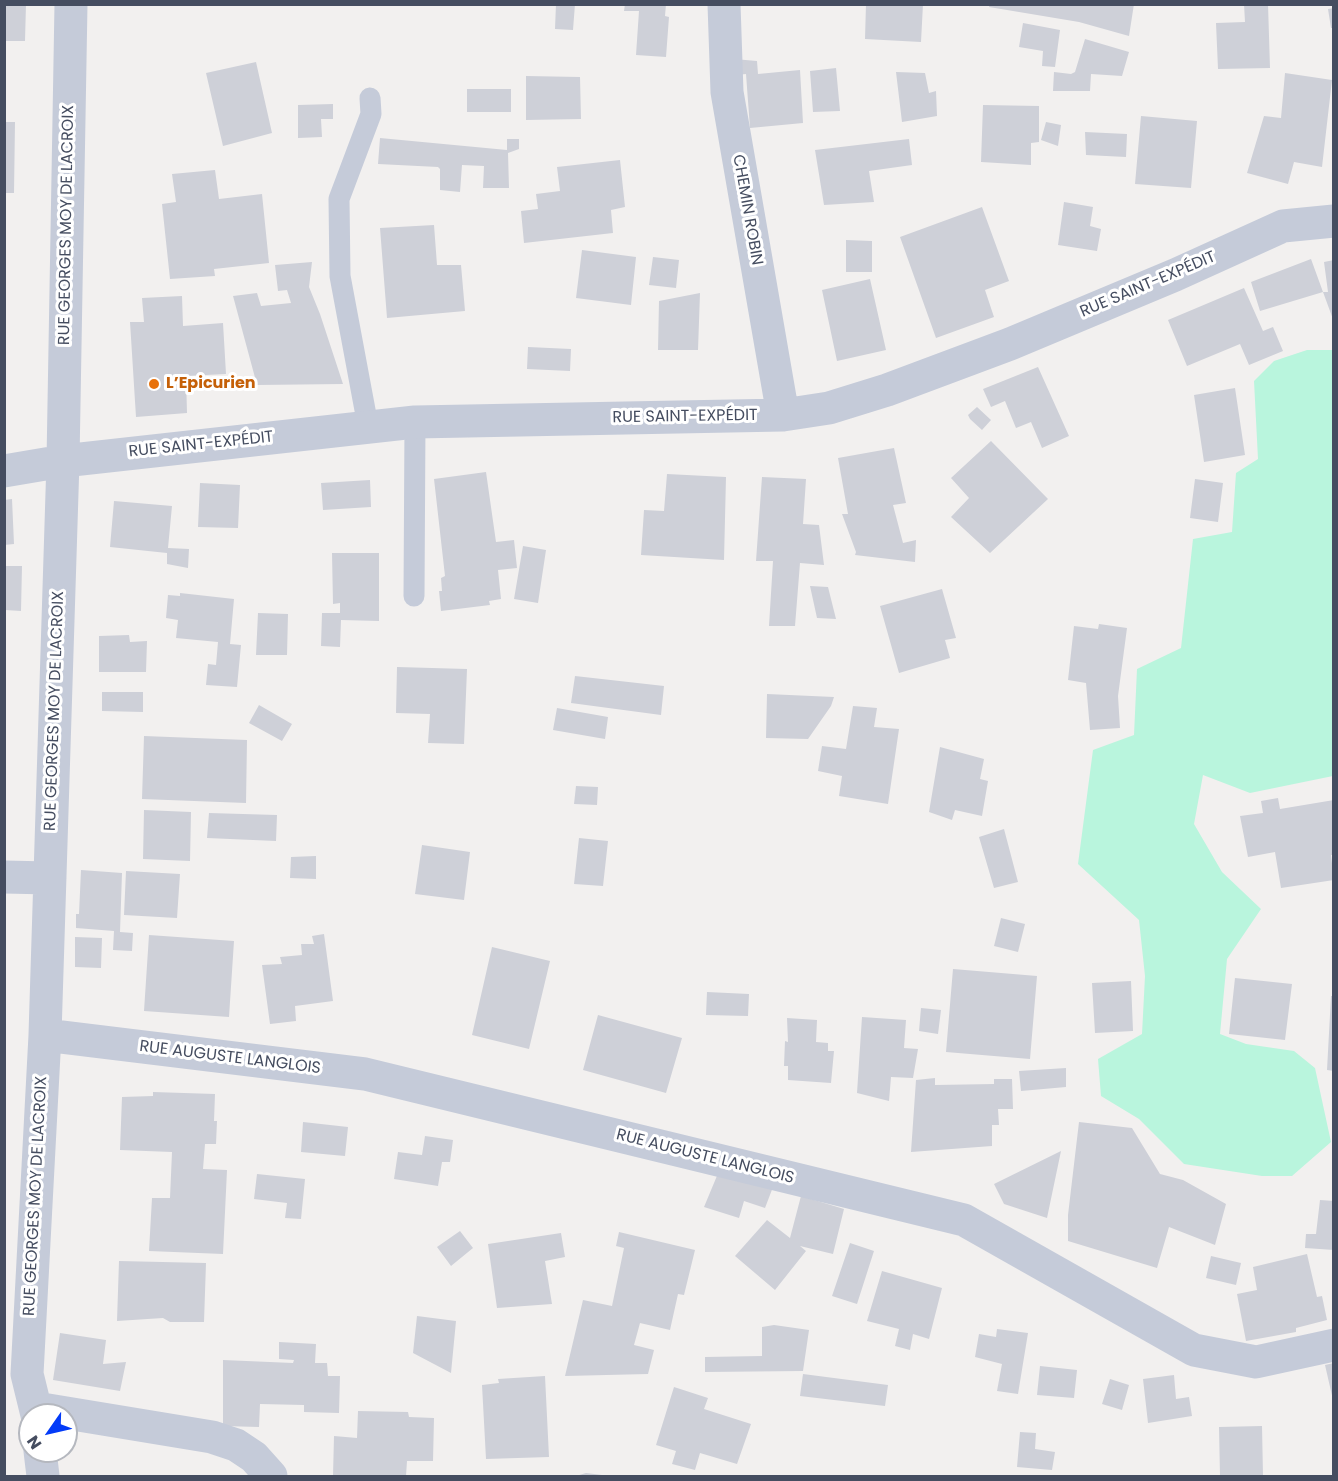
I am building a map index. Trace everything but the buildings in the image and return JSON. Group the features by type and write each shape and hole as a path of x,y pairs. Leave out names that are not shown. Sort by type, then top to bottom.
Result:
{"street":[{"name":"RUE GEORGES MOY DE LACROIX","path":"31,1403 16,1376 45,1035 63,460 71,4"},
{"name":"CHEMIN ROBIN","path":"724,4 727,92 783,415"},
{"name":"RUE SAINT-EXPÉDIT","path":"4,471 63,460 415,422 783,415 829,408 887,390 1010,344 1175,275 1283,226 1334,221"},
{"path":"4,877 50,878"},
{"name":"RUE AUGUSTE LANGLOIS","path":"45,1035 365,1074 964,1220 1194,1350 1256,1362 1334,1345"},
{"path":"78,1418 212,1437 236,1445 254,1457 271,1476"}],"lane":[{"path":"368,426 340,276 339,199 371,114 370,98"},
{"path":"414,596 415,422"}],"green space":[{"path":"1307,350 1333,350 1333,776 1250,793 1203,775 1194,824 1222,872 1261,909 1227,959 1220,1034 1246,1044 1294,1051 1315,1068 1331,1142 1292,1176 1262,1176 1184,1164 1139,1119 1101,1096 1098,1059 1142,1034 1145,976 1139,920 1078,864 1093,750 1134,735 1137,669 1181,648 1193,539 1232,532 1236,473 1258,459 1254,381 1274,361"}],"place":[{"name":"L’Epicurien","path":"154,384"}]}
